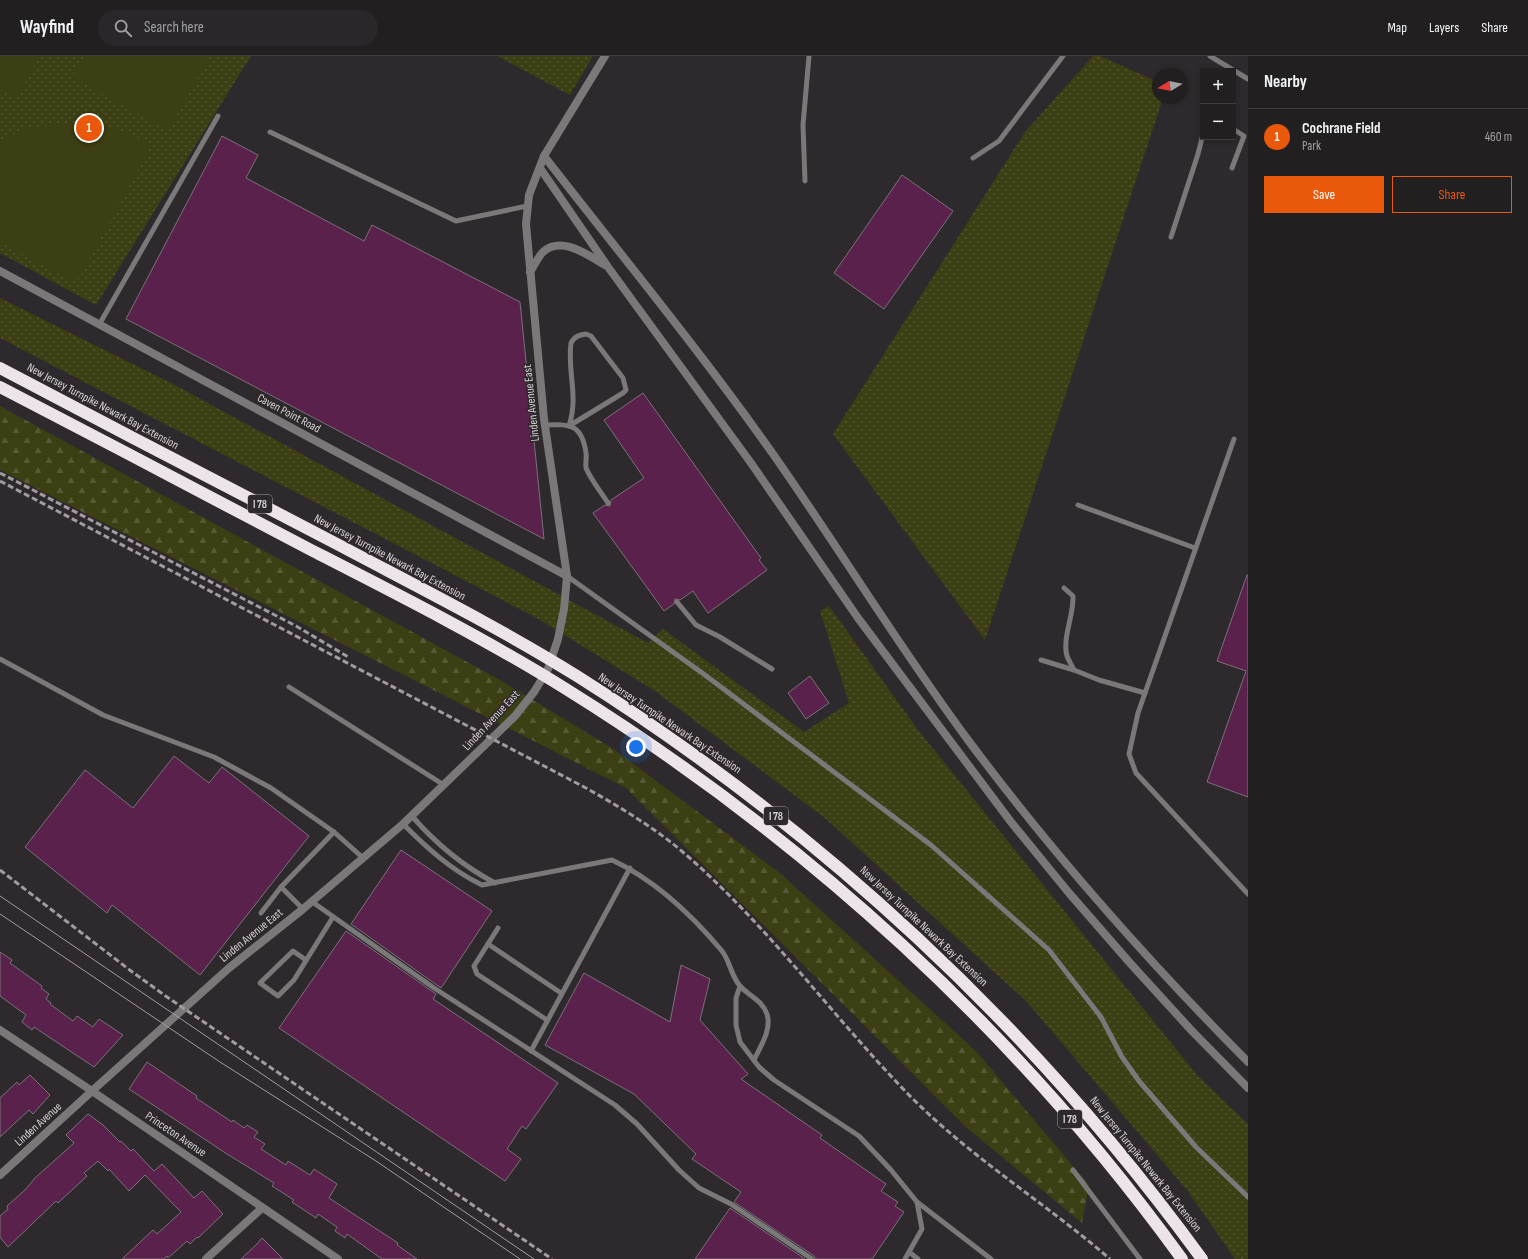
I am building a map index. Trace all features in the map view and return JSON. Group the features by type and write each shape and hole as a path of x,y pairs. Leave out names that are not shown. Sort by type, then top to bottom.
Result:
{"highway":[{"name":"New Jersey Turnpike Newark Bay Extension","path":"0,368 436,596 519,642 577,676 721,773 782,820 847,875 959,976 1082,1106 1203,1259"},
{"name":"I 78","path":"0,387 431,612 512,657 570,692 705,782 777,837 843,891 946,988 1069,1118 1139,1202 1182,1259"}],"street":[{"name":"Linden Avenue East","path":"92,1091 229,968 303,909 362,857 403,824 515,716 548,669 558,640 567,576 545,425 526,224 527,206 544,156 605,56"},
{"path":"544,156 671,318 772,453 902,646 968,740 1030,819 1134,942 1248,1062"},
{"path":"540,168 608,267 751,463 898,673 1006,816 1069,893 1130,963 1192,1031 1248,1088"},
{"path":"530,272 543,252 552,246 561,245 573,247 608,267"},
{"name":"Caven Point Road","path":"0,272 567,576"},
{"name":"Princeton Avenue","path":"0,1030 338,1259"},
{"name":"Linden Avenue","path":"0,1175 92,1091"},
{"path":"206,1259 262,1208"}],"lane":[{"path":"805,181 803,125 809,56"},
{"path":"973,158 999,141 1063,56"},
{"path":"1210,56 1224,68"},
{"path":"1236,74 1248,79"},
{"path":"99,325 218,116"},
{"path":"1232,168 1244,136 1236,131"},
{"path":"270,132 456,221 527,206"},
{"path":"1171,237 1202,140"},
{"path":"586,334 591,336 623,378 626,390 569,426 573,414 574,397 571,343 580,335 586,334"},
{"path":"545,425 565,424 576,428 583,439 586,454 586,467 608,503"},
{"path":"1234,439 1145,693 1129,754 1136,772 1248,894"},
{"path":"1078,505 1195,548"},
{"path":"567,576 705,675 931,845 1049,950 1101,1017 1122,1057 1139,1081 1196,1147 1248,1197"},
{"path":"1064,588 1073,596 1074,607 1068,632 1067,655 1074,670"},
{"path":"677,602 696,625 720,637 772,669"},
{"path":"0,659 102,714 214,757 271,788 334,832 362,857"},
{"path":"1041,660 1074,670 1099,680 1145,693"},
{"path":"289,687 444,785"},
{"path":"411,816 429,836 450,854 496,884"},
{"path":"403,824 429,850 468,878 482,885 496,884 612,860 630,868 656,885 723,952 740,986 758,1000 767,1015 767,1034 754,1060"},
{"path":"261,913 334,832"},
{"path":"531,1051 561,993 630,868"},
{"path":"282,888 303,909"},
{"path":"311,901 434,988 615,1105 637,1124 699,1188 731,1204 812,1259"},
{"path":"306,960 293,951 260,983 278,996 294,980 333,917"},
{"path":"498,928 474,966 477,974 547,1020"},
{"path":"488,944 561,993"},
{"path":"740,986 736,998 736,1025 740,1042 754,1060 774,1080 860,1136 891,1170 917,1202 991,1259"},
{"path":"1073,1170 1140,1259"},
{"path":"905,1259 922,1229 917,1202"},
{"path":"909,1252 918,1259"}],"green space":[{"path":"0,56 251,56 96,305 0,253"},
{"path":"0,56 39,56 24,85 15,96 10,96 0,89"},
{"path":"84,56 210,56 168,131 72,77"},
{"path":"497,56 593,56 570,95"},
{"path":"1093,56 1100,56 1152,79 1152,104 1161,104 985,640 833,434 1025,132"},
{"path":"59,124 105,127 131,134 151,146 80,277 73,280 66,278 0,242 0,144 22,129"},
{"path":"0,298 175,385 648,643 663,629 804,732 849,703 820,611 829,606 918,730 1197,1075 1248,1124 1248,1259 1235,1259 1187,1190 1027,1002 826,819 655,691 535,617 0,338"},
{"path":"0,406 500,680 615,750 781,874 976,1051 1089,1185 1082,1223 968,1129 626,788 0,470"}],"building":[{"path":"222,136 258,155 246,178 364,241 372,225 520,302 544,539 126,319"},
{"path":"902,175 953,211 884,309 834,273"},
{"path":"643,393 761,558 759,560 767,570 708,613 693,591 680,600 675,599 674,604 664,611 593,513 605,505 610,506 611,500 644,478 604,420"},
{"path":"1247,575 1248,797 1207,782 1246,671 1217,661"},
{"path":"810,676 829,703 806,719 788,693"},
{"path":"174,756 209,783 222,767 309,836 200,975 112,905 107,913 25,847 85,770 133,808"},
{"path":"401,850 492,911 441,988 351,924"},
{"path":"346,931 436,994 433,999 558,1083 526,1129 522,1126 507,1149 521,1159 505,1181 279,1028"},
{"path":"0,952 12,960 10,963 42,986 41,988 49,994 46,999 51,1003 50,1004 73,1021 77,1016 93,1027 99,1019 123,1035 94,1067 34,1027 32,1030 22,1022 26,1015 0,996"},
{"path":"681,965 710,979 700,1020 748,1074 741,1079 822,1135 820,1138 886,1184 881,1191 898,1202 895,1206 904,1212 872,1259 816,1259 814,1256 734,1202 741,1192 692,1159 696,1154 634,1094 545,1045 584,973 670,1022"},
{"path":"147,1062 232,1122 233,1120 244,1128 247,1125 258,1132 254,1137 265,1144 261,1149 286,1165 288,1161 310,1175 314,1169 337,1184 329,1198 398,1243 397,1245 417,1259 382,1259 347,1234 345,1238 335,1231 337,1227 318,1214 316,1218 292,1202 294,1200 272,1186 274,1183 227,1154 129,1089"},
{"path":"30,1075 50,1095 33,1114 29,1110 0,1137 0,1098 17,1082 19,1085"},
{"path":"88,1114 103,1125 131,1151 133,1149 154,1171 162,1164 194,1198 202,1191 223,1214 198,1238 197,1237 190,1244 187,1241 168,1258 167,1256 164,1259 122,1259 153,1230 157,1234 181,1212 145,1175 129,1191 109,1169 108,1171 98,1161 84,1173 87,1176 58,1203 56,1201 8,1247 0,1237 0,1216 8,1209 7,1206 25,1190 35,1178 74,1143 66,1135"},
{"path":"730,1208 805,1259 695,1259"},
{"path":"262,1238 283,1259 241,1259 256,1245"}],"tram line":[{"path":"0,896 534,1259"},
{"path":"0,914 220,1062 376,1161 520,1259"}],"railway":[{"path":"0,473 296,626 350,658"},
{"path":"0,481 586,788 656,831 710,876 740,906 880,1064 932,1118 1110,1259"},
{"path":"0,870 167,997 552,1259"}],"place":[{"name":"Cochrane Field","path":"89,128"}]}
